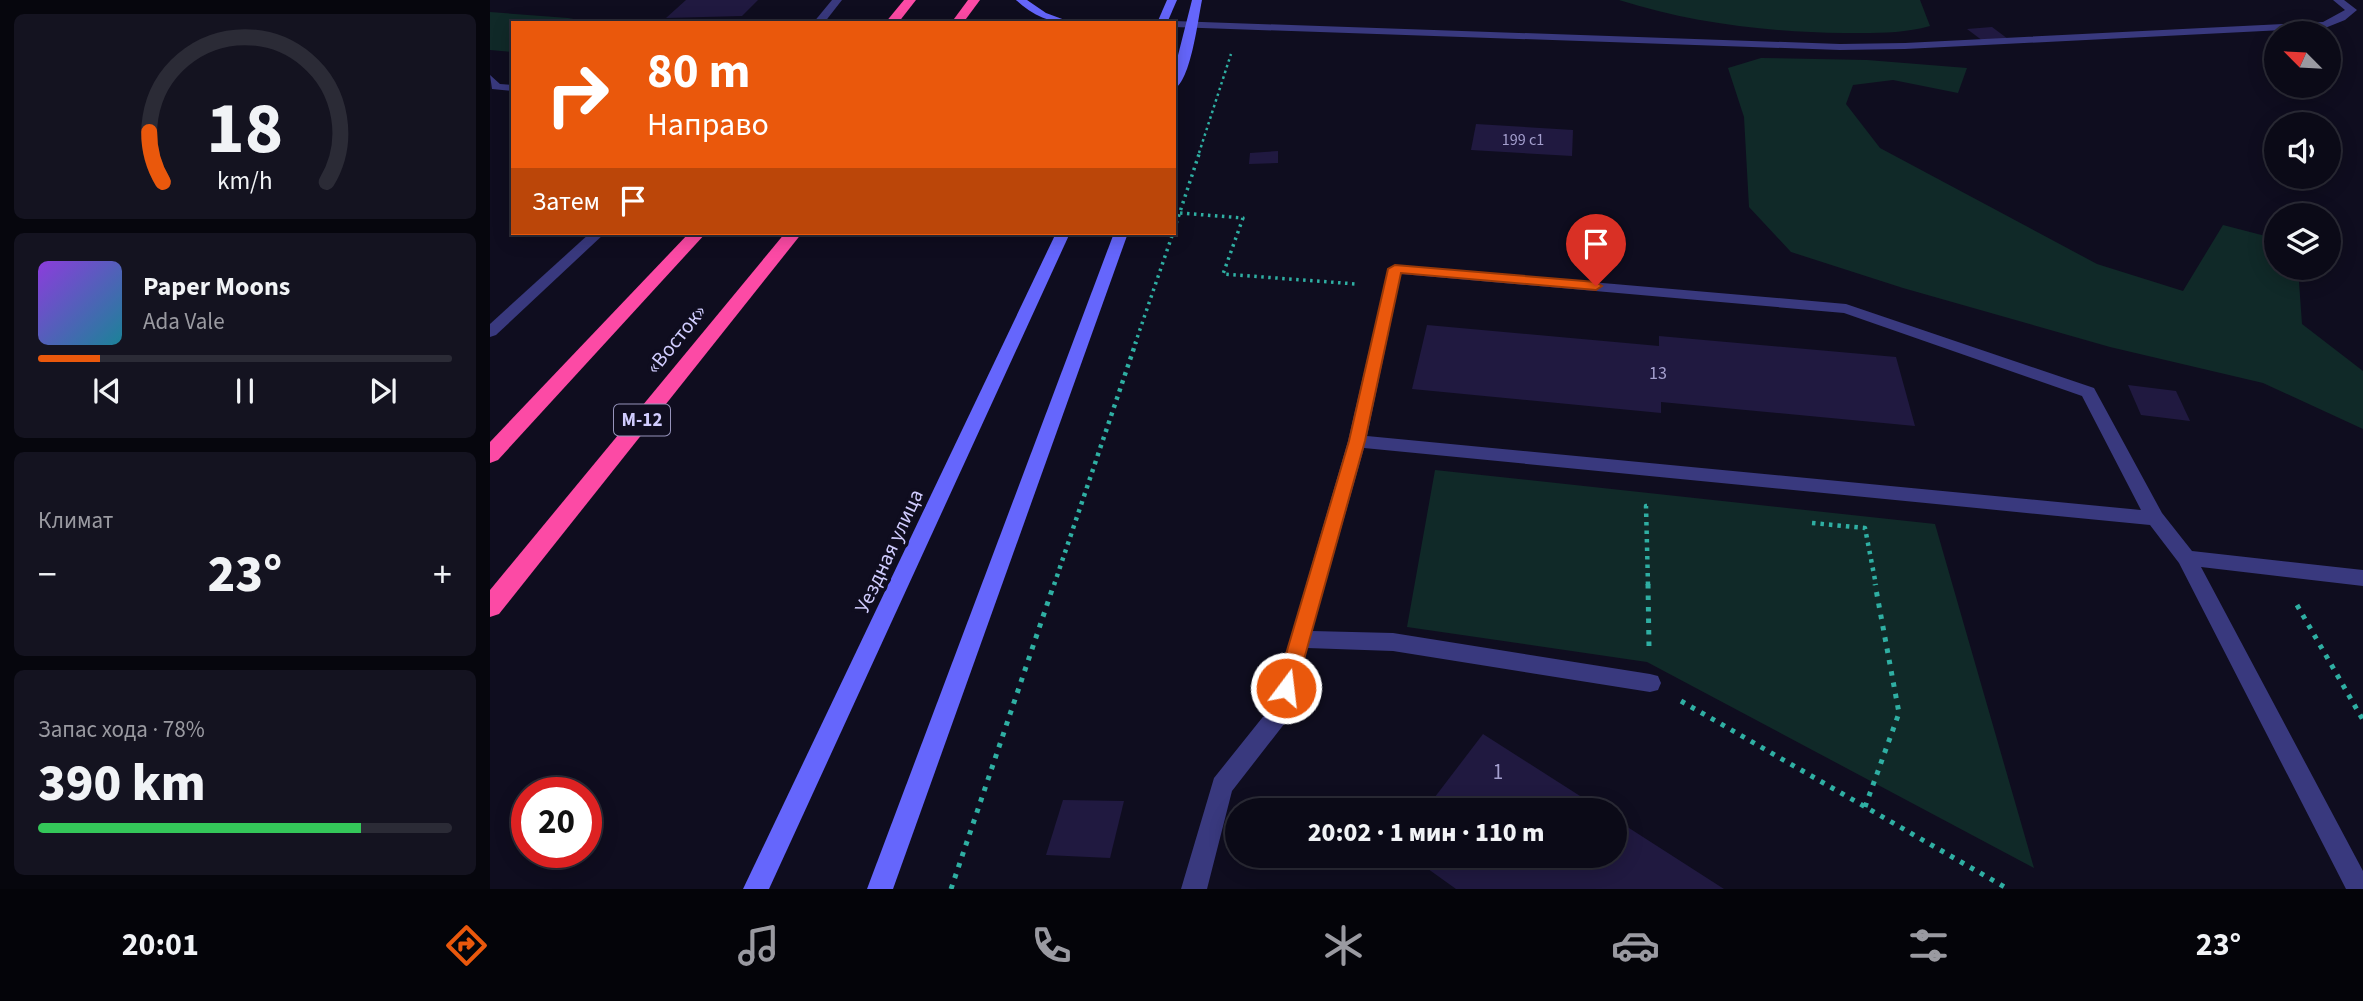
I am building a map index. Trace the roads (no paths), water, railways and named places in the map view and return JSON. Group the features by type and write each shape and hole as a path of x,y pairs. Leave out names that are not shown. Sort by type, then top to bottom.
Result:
{"highway":[{"path":"893,21 910,0"},
{"path":"958,21 974,0"},
{"path":"490,456 696,235"},
{"name":"«Восток»","path":"490,607 792,235"}],"street":[{"path":"1021,0 1042,15 1062,21"},
{"path":"1163,21 1172,0"},
{"path":"1176,80 1197,0"},
{"name":"Уездная улица","path":"756,889 1062,235"},
{"path":"880,889 1120,235"}],"lane":[{"path":"820,21 837,0"},
{"path":"1176,24 1826,47 1905,46 2325,25 2341,19 2351,10 2339,0"},
{"path":"490,78 496,87 511,88"},
{"path":"490,332 596,235"},
{"path":"1194,889 1222,786 1280,712 1357,441 1395,269 1846,309 2088,392 2155,518 2186,558 2358,889"},
{"path":"1357,441 2155,518"},
{"path":"2186,558 2363,578"},
{"path":"1299,639 1393,642 1650,683"}]}
